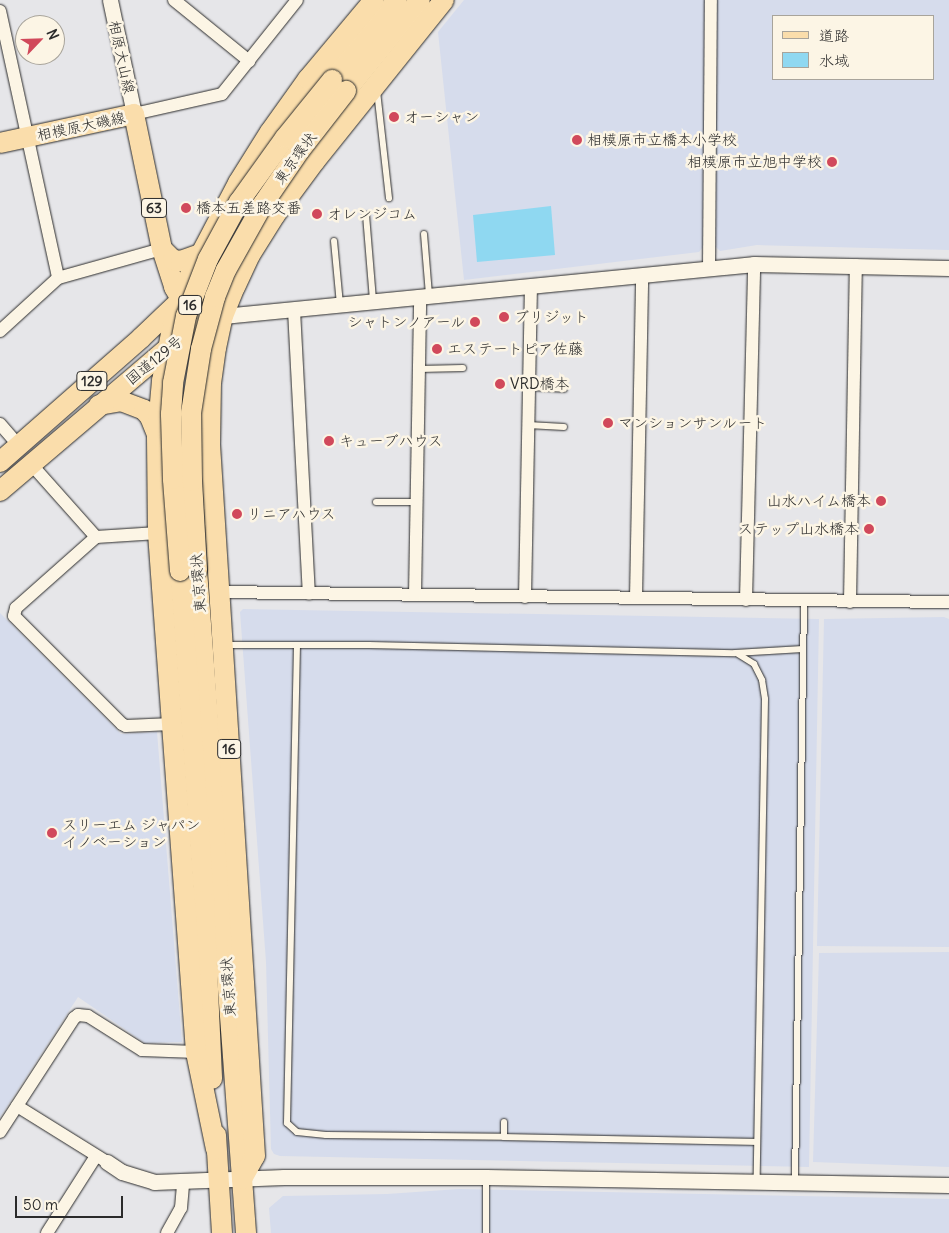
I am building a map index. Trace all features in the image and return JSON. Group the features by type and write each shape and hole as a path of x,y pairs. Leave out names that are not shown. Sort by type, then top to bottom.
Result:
{"main road":[{"path":"216,1149 196,1052 158,533 157,436 167,348 181,299 200,254 238,183 270,132 308,79 374,0"},
{"name":"東京環状","path":"339,86 397,0"},
{"name":"東京環状","path":"246,1233 188,570 172,470 171,414 173,383 186,316 208,259 239,202 285,138 339,86 420,0"},
{"name":"16","path":"242,1179 255,1156 222,645 210,412 216,348 223,316 250,255 275,215 376,82 444,0"},
{"name":"相模原大磯線","path":"0,143 134,114 162,249 170,277 181,299"},
{"path":"162,249 166,255 181,261 200,254"},
{"path":"181,299 202,312 223,316"},
{"name":"国道129号","path":"0,462 141,338 181,299"},
{"path":"141,338 173,323 223,316"},
{"name":"国道129号","path":"0,491 167,348 189,332 223,316"},
{"path":"99,405 121,401 144,410 150,417 157,436"},
{"name":"東京環状","path":"188,570 204,901 208,1030 222,1233"}],"street":[{"name":"相原大山線","path":"110,0 134,114"},
{"path":"174,0 249,61"},
{"path":"134,114 222,94 297,0"},
{"path":"709,268 711,0"},
{"path":"0,11 58,278"},
{"path":"0,331 58,278 162,249"},
{"path":"746,600 754,264"},
{"path":"223,316 754,264 856,264 949,268"},
{"path":"850,602 856,264"},
{"path":"636,598 642,275"},
{"path":"525,597 531,286"},
{"path":"415,595 419,369 425,297"},
{"path":"294,310 309,594"},
{"path":"0,424 19,446"},
{"path":"31,464 96,537"},
{"path":"158,533 96,537 16,608 14,616 122,724 126,726 172,724"},
{"path":"220,592 949,602"},
{"path":"0,1132 78,1015 88,1016 140,1050 196,1052"},
{"path":"17,1106 102,1159 137,1178 154,1182 183,1183 242,1179 486,1177 949,1185"},
{"path":"47,1233 102,1159"},
{"path":"167,1233 181,1208 183,1183"}],"lane":[{"path":"376,82 389,198"},
{"path":"366,215 373,302"},
{"path":"424,234 425,297"},
{"path":"334,241 340,306"},
{"path":"419,369 463,368"},
{"path":"529,387 564,389"},
{"path":"528,425 564,427"},
{"path":"376,502 417,502"},
{"path":"795,1183 804,601"},
{"path":"222,645 735,652 803,649"},
{"path":"297,645 287,1124 297,1132 326,1135 757,1142"},
{"path":"735,652 754,664 762,680 765,699 757,1182"},
{"path":"504,1122 504,1137"},
{"path":"486,1177 486,1233"}],"shaded area":[{"name":"相模原市立橋本小学校","path":"464,0 707,0 703,247 699,252 464,280 438,32"},
{"name":"相模原市立旭中学校","path":"716,0 949,0 949,250 757,245 720,251 715,246"},
{"path":"243,609 819,619 809,1167 280,1156 274,1154 271,1149 266,962 240,612"},
{"path":"0,613 121,734 157,732 182,1042 145,1043 78,997 0,1117"},
{"path":"944,617 949,619 949,947 817,946 824,619"},
{"path":"949,952 949,1167 813,1162 819,953"},
{"path":"459,1189 949,1199 949,1233 271,1233 269,1208 283,1196 387,1194"}],"water":[{"path":"551,206 555,255 477,262 473,215"}],"place":[{"name":"オーシャン","path":"394,117"},
{"name":"相模原市立橋本小学校","path":"577,140"},
{"name":"相模原市立旭中学校","path":"832,162"},
{"name":"橋本五差路交番","path":"186,208"},
{"name":"オレンジコム","path":"317,214"},
{"name":"ブリジット","path":"504,317"},
{"name":"シャトンノアール","path":"475,322"},
{"name":"エステートピア佐藤","path":"437,349"},
{"name":"VRD橋本","path":"500,384"},
{"name":"マンションサンルート","path":"608,423"},
{"name":"キューブハウス","path":"329,441"},
{"name":"山水ハイム橋本","path":"881,501"},
{"name":"リニアハウス","path":"237,514"},
{"name":"ステップ山水橋本","path":"869,529"},
{"name":"スリーエム ジャパン イノベーション","path":"52,833"}]}
